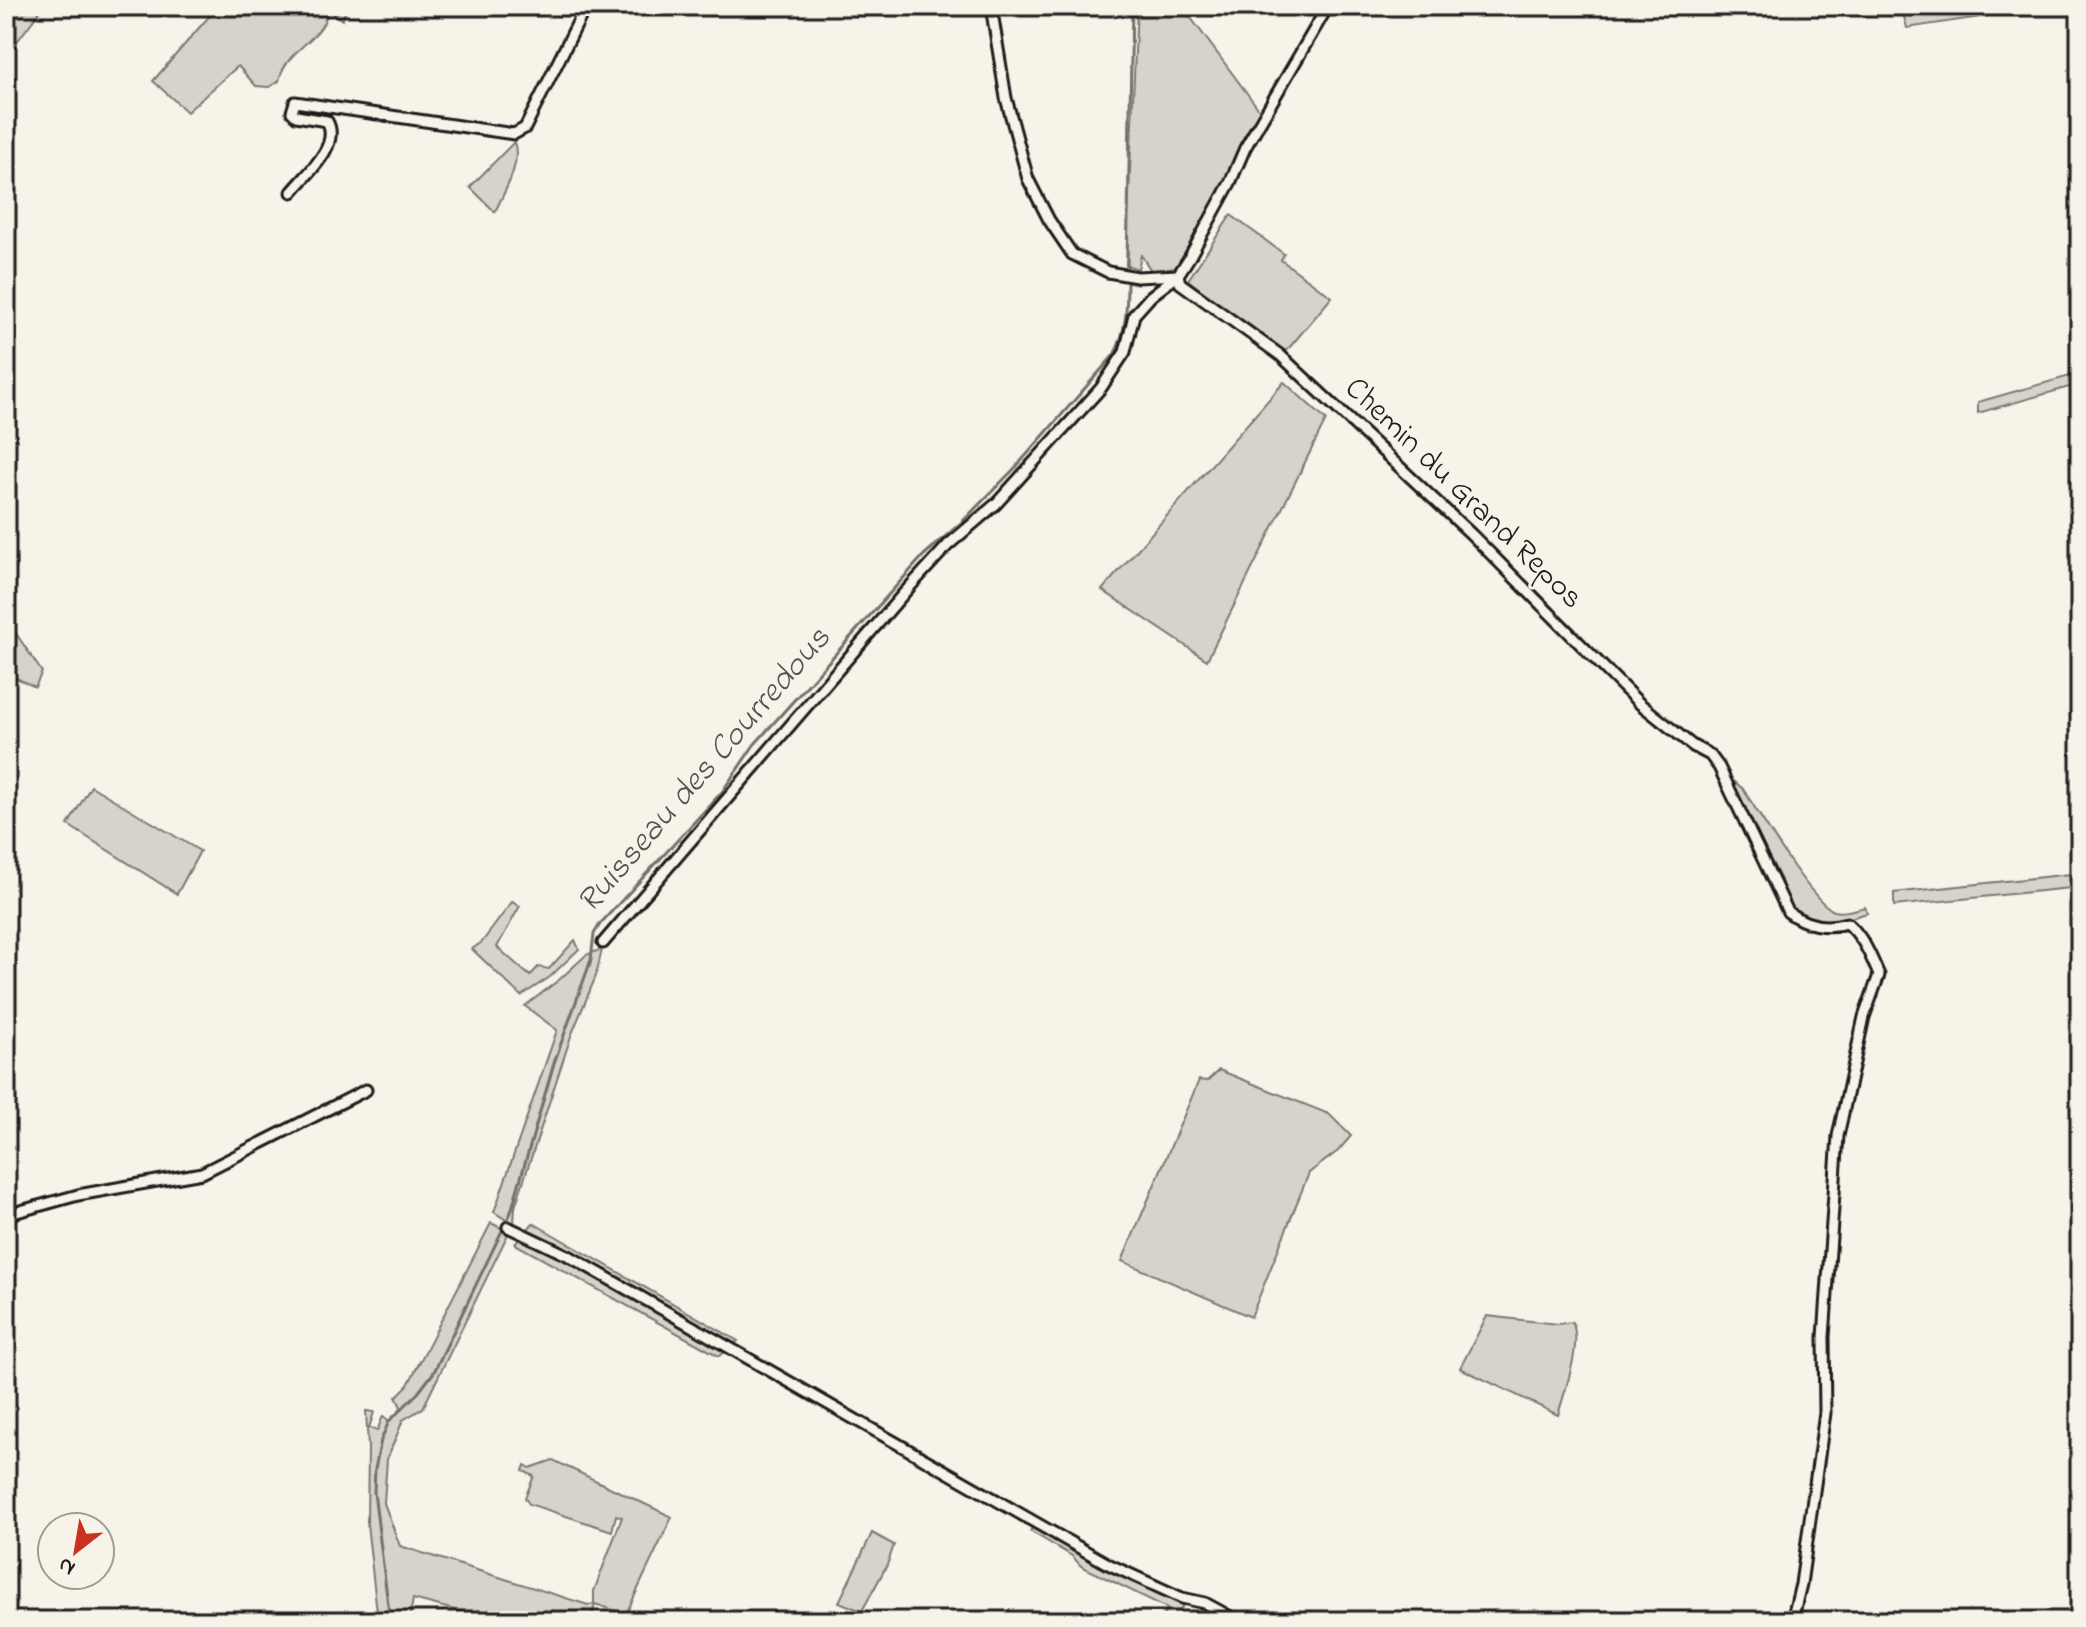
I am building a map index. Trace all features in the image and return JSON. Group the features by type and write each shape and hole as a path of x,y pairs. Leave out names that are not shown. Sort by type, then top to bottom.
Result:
{"street":[{"path":"292,192 331,139 327,121 296,116 292,112 295,102 514,134 525,128 586,6"},
{"path":"991,6 1006,98 1028,179 1049,220 1072,254 1108,272 1137,277 1178,275"},
{"path":"603,943 905,592 948,545 996,504 1101,388 1125,352 1134,315 1151,296 1178,275 1230,183 1245,148 1328,6"},
{"name":"Chemin du Grand Repos","path":"1178,275 1180,283 1280,355 1471,534 1639,703 1693,746 1710,755 1719,767 1788,912 1800,921 1833,927 1847,923 1856,930 1879,975 1864,1017 1838,1136 1825,1311 1825,1413 1801,1584 1792,1621"},
{"path":"6,1215 78,1195 202,1173 366,1090"},
{"path":"508,1227 569,1256 1108,1564 1182,1598 1205,1603 1238,1621"}],"shaded area":[{"path":"6,6 44,6 6,56"},
{"path":"218,6 348,6 342,20 328,10 319,30 288,61 279,81 269,87 256,86 238,66 187,112 153,81"},
{"path":"1137,6 1182,6 1261,112 1215,204 1174,273 1152,272 1141,255 1138,269 1126,265"},
{"path":"1901,6 1985,6 1987,16 1907,28"},
{"path":"514,142 514,169 495,212 470,187"},
{"path":"1231,215 1284,254 1281,260 1332,297 1284,354 1188,280"},
{"path":"2080,373 2080,384 1978,413 1978,402"},
{"path":"1284,382 1326,420 1207,660 1102,590"},
{"path":"6,596 14,612 13,629 42,672 35,687 10,675 6,677"},
{"path":"1735,782 1743,789 1799,874 1824,904 1838,912 1865,907 1867,913 1824,922 1801,917 1792,909 1781,880 1734,789"},
{"path":"91,786 200,851 177,894 68,825"},
{"path":"2080,873 2080,887 1894,906 1894,893"},
{"path":"512,902 520,906 497,947 530,976 538,967 549,969 575,940 579,949 550,977 521,996 472,949 482,942"},
{"path":"602,949 596,976 571,1036 515,1207 514,1225 494,1212 557,1030 525,1006 586,955"},
{"path":"1219,1070 1329,1114 1351,1136 1338,1151 1309,1173 1251,1317 1122,1261 1199,1080 1207,1081"},
{"path":"491,1223 509,1232 423,1408 403,1420 387,1459 384,1503 400,1546 588,1605 594,1604 594,1591 622,1517 616,1515 612,1531 529,1504 525,1498 534,1476 523,1471 525,1465 530,1468 553,1460 672,1517 626,1614 595,1604 591,1621 496,1621 413,1599 409,1621 378,1621 367,1524 366,1411 374,1412 369,1428 377,1431 383,1416 389,1421 402,1409 396,1397 408,1385"},
{"path":"533,1223 738,1341 719,1356 515,1244"},
{"path":"1487,1316 1558,1324 1572,1322 1575,1331 1574,1355 1558,1415 1460,1368"},
{"path":"1040,1519 1180,1599 1183,1605 1176,1621 1162,1621 1167,1608 1081,1566 1072,1556 1030,1531"},
{"path":"872,1533 894,1545 887,1565 862,1611 839,1602"}],"waterway":[{"name":"Ruisseau des Courredous","path":"1127,271 1132,6"},
{"name":"Ruisseau des Courredous","path":"390,1621 374,1492 381,1440 389,1421 418,1393 434,1372 511,1212 554,1063 591,960 594,934 722,792 754,745 924,555 961,523 1016,467 1114,355 1124,328 1127,279"}]}
